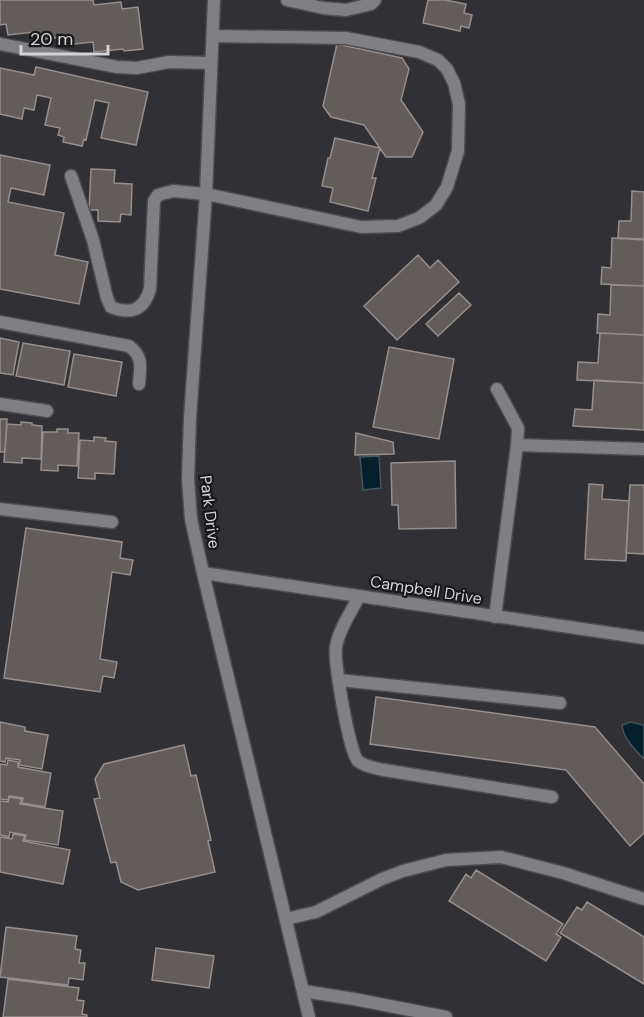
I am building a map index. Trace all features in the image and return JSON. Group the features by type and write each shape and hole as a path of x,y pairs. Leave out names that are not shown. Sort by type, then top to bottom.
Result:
{"street":[{"name":"Park Drive","path":"214,0 206,194 190,418 188,479 191,519 309,1017"},
{"path":"287,0 323,8 346,10 371,4 375,0"},
{"path":"71,176 93,240 107,298 111,307 121,311 130,311 139,307 146,301 150,290 154,201 158,195 173,191 206,194 361,227 398,226 419,218 436,206 447,187 458,151 459,104 454,83 447,69 438,60 419,52 346,38 213,36"},
{"path":"0,44 117,67 137,68 169,62 212,63"},
{"path":"0,322 129,346 136,351 141,364 139,384"},
{"path":"495,617 518,428 497,389"},
{"path":"0,404 48,411"},
{"path":"517,445 644,449"},
{"path":"0,510 112,522"},
{"name":"Campbell Drive","path":"203,573 644,638"},
{"path":"359,596 336,646 336,667 342,702 357,760 368,766 552,797"},
{"path":"339,680 560,703"},
{"path":"285,919 316,912 381,879 403,872 446,860 490,857 501,857 563,873 644,899"},
{"path":"303,991 446,1017"},
{"path":"372,1003 376,1017"}],"water":[{"path":"379,456 381,488 363,490 360,457"},
{"path":"630,722 644,725 644,759 625,735 622,725"}],"building":[{"path":"0,0 93,0 94,5 121,2 122,9 138,7 143,49 94,52 93,42 65,45 64,37 35,40 34,32 8,35 6,24 0,25"},
{"path":"428,0 466,4 464,13 472,15 469,28 461,26 460,31 423,23"},
{"path":"337,44 402,58 409,69 401,100 423,132 412,157 386,157 364,125 331,117 323,106"},
{"path":"36,67 148,92 136,145 101,138 109,103 95,100 86,140 84,139 82,146 63,142 64,137 58,135 60,128 45,125 51,98 37,95 34,110 24,108 22,119 0,114 0,68 34,75"},
{"path":"335,138 380,148 372,178 376,178 368,211 330,202 333,188 322,186"},
{"path":"0,155 50,165 44,195 11,188 8,202 64,213 55,255 88,262 79,304 0,289"},
{"path":"91,169 115,170 114,183 132,184 131,215 121,214 120,222 98,221 98,210 89,210"},
{"path":"632,191 644,192 644,239 618,238 619,221 631,221"},
{"path":"612,238 644,240 644,286 601,284 602,267 611,268"},
{"path":"418,255 430,268 438,260 459,282 397,340 364,306"},
{"path":"611,285 644,286 644,335 597,333 598,314 610,315"},
{"path":"459,293 471,305 438,336 426,324"},
{"path":"600,333 644,335 644,383 577,380 578,362 598,363"},
{"path":"0,338 19,342 13,375 0,373"},
{"path":"23,343 70,351 64,385 16,376"},
{"path":"389,347 454,359 439,439 373,427"},
{"path":"74,354 122,362 116,396 68,387"},
{"path":"594,380 644,383 644,430 573,426 575,409 592,410"},
{"path":"0,419 7,419 5,452 0,452"},
{"path":"21,422 42,426 41,459 22,458 22,463 4,462 7,424 21,425"},
{"path":"57,429 68,429 68,433 79,433 77,466 58,465 58,471 41,470 43,432 57,432"},
{"path":"356,433 393,442 394,454 355,455"},
{"path":"94,437 116,442 114,474 95,473 95,479 78,478 80,440 94,441"},
{"path":"455,461 456,528 399,529 398,505 392,505 391,463"},
{"path":"589,484 603,485 602,499 629,501 626,561 585,559"},
{"path":"630,485 644,485 644,554 626,553"},
{"path":"26,528 122,542 120,558 133,560 130,575 112,572 100,659 117,662 114,678 103,676 100,692 4,678"},
{"path":"376,697 595,727 644,784 644,833 630,846 566,770 370,744"},
{"path":"0,722 25,727 25,731 48,735 42,769 19,765 20,760 6,758 5,762 0,761"},
{"path":"184,745 191,776 196,775 211,840 208,841 215,872 138,890 121,882 116,862 111,863 94,799 100,798 95,779 104,764"},
{"path":"8,760 18,762 18,767 51,773 45,807 22,803 23,798 9,796 8,800 0,799 0,764 7,765"},
{"path":"9,797 22,799 20,804 63,811 58,845 25,840 26,835 10,832 9,837 0,835 0,801 8,802"},
{"path":"13,834 25,836 23,841 70,850 63,884 0,872 0,837 12,839"},
{"path":"476,870 563,924 556,934 561,937 546,961 449,901 466,874 471,878"},
{"path":"587,902 644,937 644,984 560,933 577,907 582,910"},
{"path":"6,927 77,936 75,949 81,950 79,963 85,963 83,980 69,978 68,985 0,977"},
{"path":"156,948 214,956 209,988 152,980"},
{"path":"8,979 79,988 77,1000 84,1001 82,1014 87,1017 3,1017"}]}
